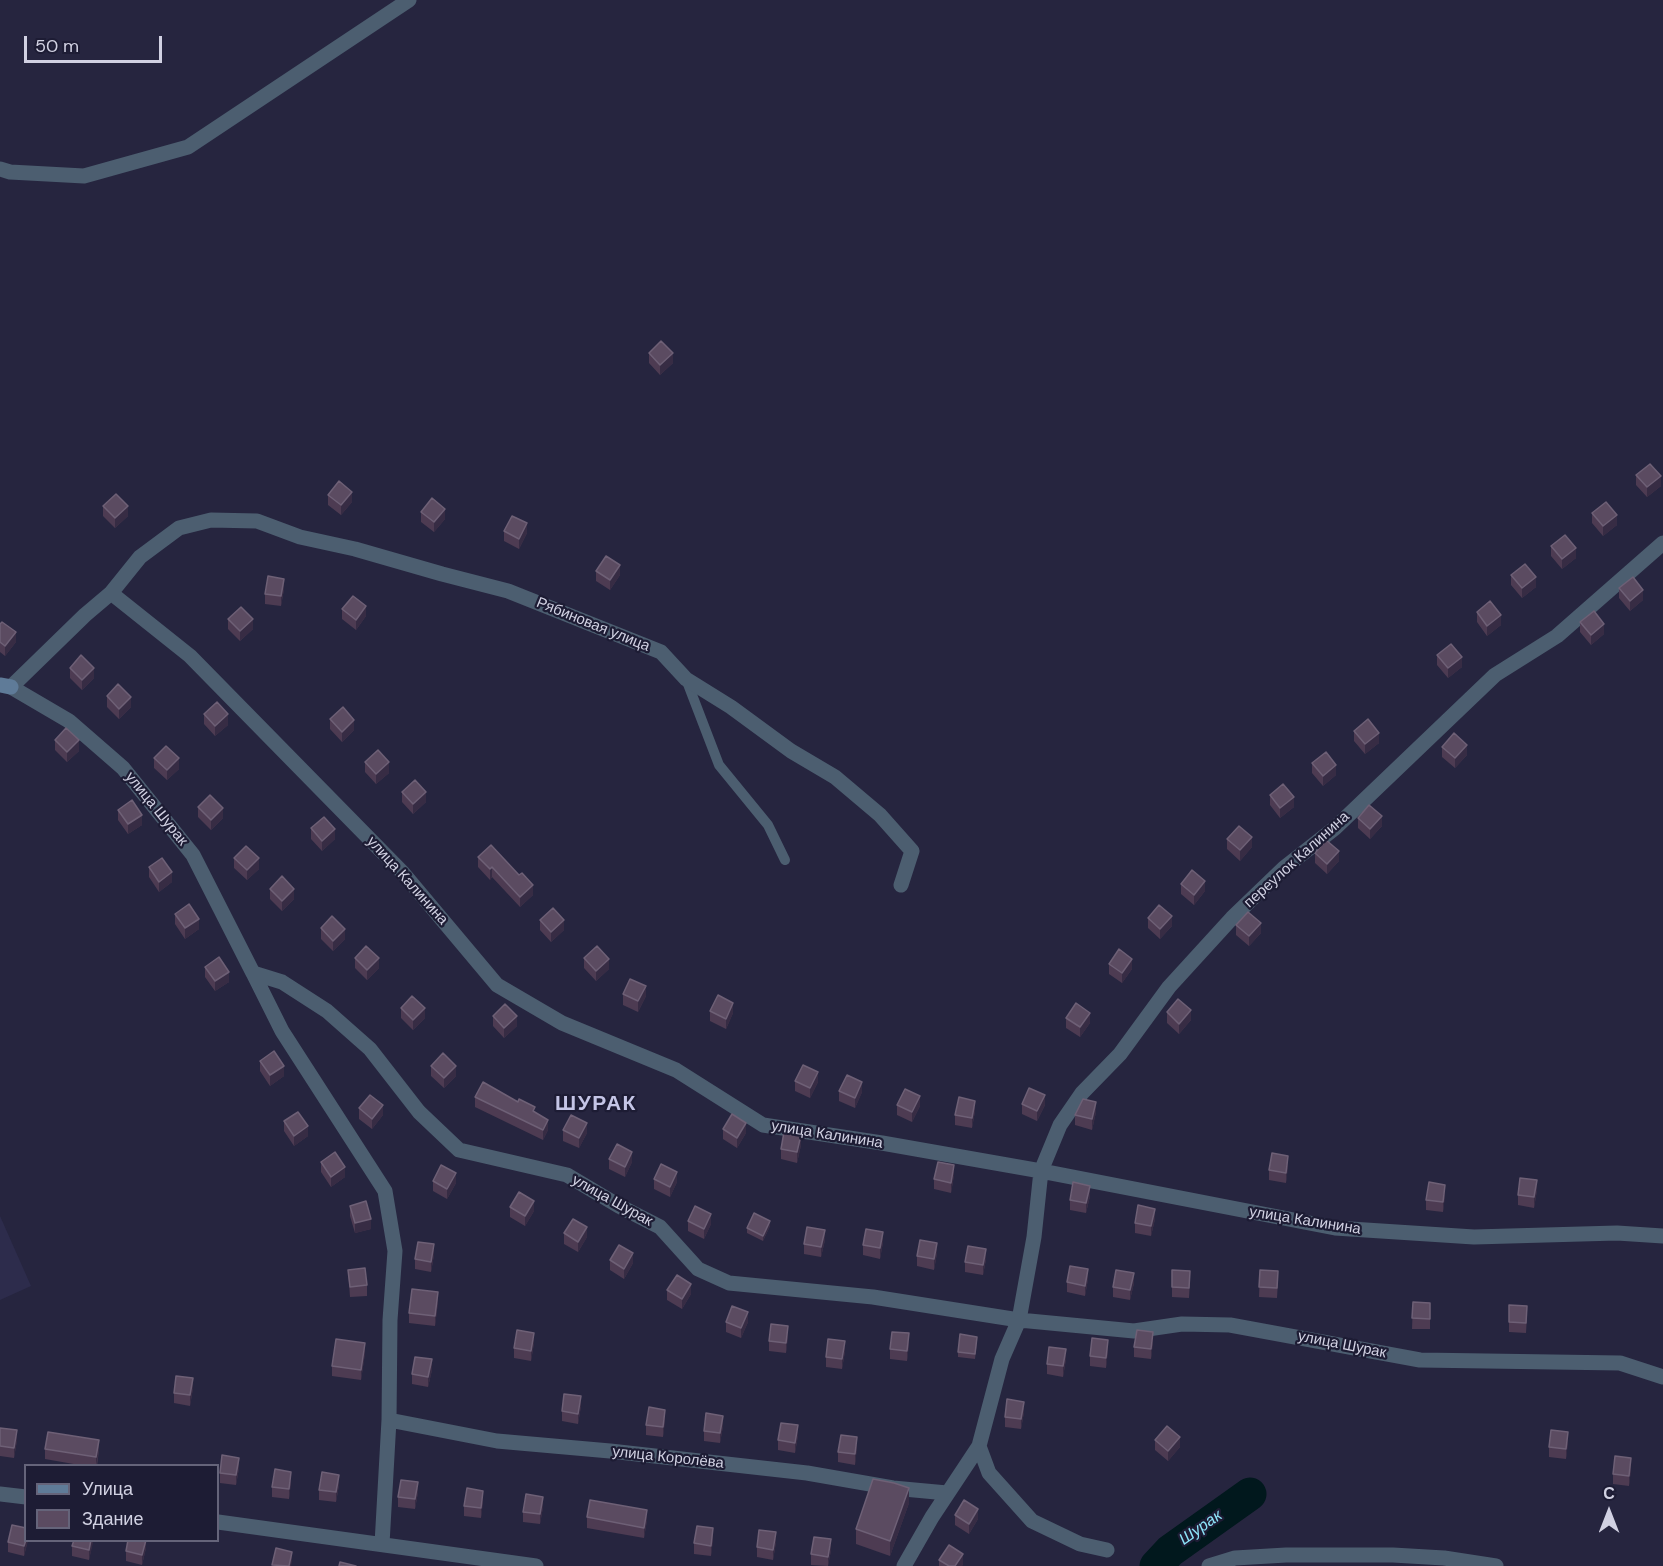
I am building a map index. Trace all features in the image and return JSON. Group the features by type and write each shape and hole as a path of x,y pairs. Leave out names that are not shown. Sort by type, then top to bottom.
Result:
{"street":[{"path":"0,169 10,172 84,176 188,147 409,0"},
{"name":"Рябиновая улица","path":"111,593 140,557 179,528 211,520 257,521 300,537 355,549 508,591 661,652 686,679 791,751 835,777 880,815 912,851 900,885"},
{"name":"переулок Калинина","path":"1019,1320 1035,1237 1041,1171 1060,1125 1082,1094 1120,1054 1169,987 1232,918 1284,868 1335,828 1496,675 1557,636 1663,543"},
{"path":"6,686 111,593"},
{"name":"улица Калинина","path":"111,593 190,656 403,873 497,985 562,1023 676,1070 764,1125 1041,1171 1335,1228 1473,1237 1617,1233 1663,1236"},
{"name":"улица Шурак","path":"6,686 69,721 123,768 193,855 282,1030 385,1191 395,1251 390,1320 389,1420 382,1544"},
{"name":"улица Шурак","path":"253,973 282,982 327,1011 370,1049 419,1112 459,1150 567,1175 660,1227 698,1269 729,1283 873,1297 1019,1320 1134,1331 1182,1324 1230,1326 1420,1360 1620,1363 1663,1377"},
{"path":"904,1566 947,1493 979,1446 1002,1359 1019,1320"},
{"name":"улица Королёва","path":"389,1420 497,1441 807,1473 892,1488 947,1493"},
{"path":"979,1446 989,1473 1032,1521 1080,1544 1107,1550"},
{"path":"0,1494 24,1497"},
{"path":"219,1522 536,1566"},
{"path":"1209,1566 1235,1558 1393,1555 1444,1558 1496,1566"}],"lane":[{"path":"686,679 719,765 768,825 785,860"}],"shaded area":[{"path":"0,1216 31,1286 0,1300"}],"building":[{"path":"661,341 673,353 660,365 649,353"},
{"path":"1650,464 1661,476 1647,487 1636,475"},
{"path":"339,481 352,492 341,505 328,495"},
{"path":"116,494 128,506 115,518 103,506"},
{"path":"432,498 445,509 434,522 421,512"},
{"path":"1606,502 1617,515 1603,526 1592,513"},
{"path":"512,516 527,523 519,539 504,531"},
{"path":"1565,535 1576,548 1562,559 1551,546"},
{"path":"606,556 620,565 610,580 596,571"},
{"path":"1525,564 1536,577 1522,588 1511,575"},
{"path":"268,576 284,579 281,596 265,594"},
{"path":"1633,577 1643,590 1630,601 1619,588"},
{"path":"353,596 366,606 356,620 342,609"},
{"path":"1490,601 1501,615 1487,626 1477,612"},
{"path":"241,607 253,619 240,631 228,619"},
{"path":"1594,611 1604,624 1591,635 1580,622"},
{"path":"2,622 16,632 5,646 0,642"},
{"path":"1451,644 1462,657 1448,668 1437,655"},
{"path":"81,655 94,668 82,680 70,668"},
{"path":"118,684 131,697 119,709 107,696"},
{"path":"217,702 228,714 215,726 204,714"},
{"path":"343,707 354,720 342,732 330,719"},
{"path":"1368,719 1379,733 1365,744 1354,731"},
{"path":"66,728 79,740 67,752 55,740"},
{"path":"1454,733 1467,745 1455,758 1442,747"},
{"path":"166,746 179,758 167,770 154,758"},
{"path":"378,750 389,762 376,774 365,762"},
{"path":"1326,752 1336,765 1323,776 1312,763"},
{"path":"415,780 426,792 413,804 402,792"},
{"path":"1283,784 1294,797 1280,808 1270,795"},
{"path":"210,795 223,808 211,820 198,807"},
{"path":"132,800 142,815 128,824 118,810"},
{"path":"1369,805 1382,816 1370,829 1358,818"},
{"path":"324,817 335,829 322,841 311,828"},
{"path":"1239,826 1252,837 1240,850 1227,839"},
{"path":"1326,840 1339,851 1327,864 1315,853"},
{"path":"491,845 519,875 522,873 533,885 520,897 492,867 490,869 478,857"},
{"path":"246,846 259,858 247,870 234,858"},
{"path":"162,858 172,872 159,882 149,867"},
{"path":"1192,870 1205,881 1194,895 1181,884"},
{"path":"282,876 294,889 282,901 270,889"},
{"path":"189,904 199,919 185,928 175,914"},
{"path":"1159,905 1172,916 1160,929 1148,918"},
{"path":"553,908 564,920 551,932 540,920"},
{"path":"1248,912 1261,923 1249,936 1236,925"},
{"path":"332,916 345,929 333,941 321,928"},
{"path":"366,946 379,958 367,970 355,958"},
{"path":"597,946 609,959 596,971 584,958"},
{"path":"1119,949 1132,959 1122,973 1109,964"},
{"path":"219,957 229,972 215,981 205,967"},
{"path":"630,979 646,986 638,1001 623,994"},
{"path":"718,995 733,1003 726,1019 710,1011"},
{"path":"412,996 425,1008 413,1020 401,1008"},
{"path":"1178,999 1191,1010 1179,1024 1167,1012"},
{"path":"1076,1003 1090,1013 1080,1027 1066,1018"},
{"path":"505,1004 517,1016 504,1028 493,1016"},
{"path":"274,1051 284,1066 270,1075 260,1061"},
{"path":"443,1053 456,1066 444,1078 431,1066"},
{"path":"803,1065 818,1072 810,1088 795,1081"},
{"path":"847,1075 862,1082 855,1098 839,1091"},
{"path":"483,1082 518,1102 519,1099 535,1107 533,1111 548,1120 543,1130 475,1097"},
{"path":"1029,1088 1045,1095 1037,1111 1022,1104"},
{"path":"905,1089 920,1096 912,1112 897,1105"},
{"path":"370,1095 383,1105 372,1119 359,1108"},
{"path":"959,1097 975,1101 972,1118 955,1115"},
{"path":"1083,1099 1096,1102 1092,1119 1075,1115"},
{"path":"298,1112 308,1126 294,1136 284,1121"},
{"path":"732,1114 746,1123 737,1138 723,1129"},
{"path":"571,1115 587,1123 579,1138 563,1130"},
{"path":"784,1132 801,1135 797,1152 781,1149"},
{"path":"617,1144 632,1152 625,1167 609,1159"},
{"path":"335,1152 345,1167 331,1177 321,1162"},
{"path":"1272,1153 1288,1156 1286,1173 1269,1170"},
{"path":"938,1162 954,1165 951,1183 934,1179"},
{"path":"661,1164 677,1172 670,1187 654,1179"},
{"path":"441,1165 456,1173 447,1189 433,1181"},
{"path":"1520,1178 1537,1180 1534,1197 1518,1195"},
{"path":"1073,1182 1090,1186 1086,1203 1070,1200"},
{"path":"1429,1182 1445,1185 1443,1202 1426,1200"},
{"path":"519,1192 534,1201 525,1216 510,1207"},
{"path":"366,1201 371,1219 355,1223 350,1206"},
{"path":"1138,1205 1155,1209 1151,1226 1135,1223"},
{"path":"695,1206 711,1214 704,1229 688,1221"},
{"path":"754,1213 770,1221 763,1236 747,1228"},
{"path":"573,1219 587,1227 578,1242 564,1233"},
{"path":"807,1227 825,1230 821,1247 804,1244"},
{"path":"866,1229 883,1232 880,1248 863,1245"},
{"path":"920,1240 937,1243 934,1259 917,1256"},
{"path":"418,1242 434,1244 431,1262 415,1259"},
{"path":"619,1245 633,1253 624,1269 610,1260"},
{"path":"968,1246 986,1249 983,1265 965,1262"},
{"path":"1070,1266 1088,1269 1085,1286 1067,1282"},
{"path":"365,1268 367,1285 350,1287 348,1270"},
{"path":"1116,1270 1134,1273 1130,1290 1113,1287"},
{"path":"1172,1270 1190,1271 1189,1288 1172,1287"},
{"path":"1260,1270 1278,1271 1277,1288 1259,1287"},
{"path":"677,1275 691,1284 682,1299 667,1290"},
{"path":"412,1289 438,1292 435,1316 409,1313"},
{"path":"1413,1302 1430,1303 1430,1319 1412,1318"},
{"path":"1509,1305 1527,1306 1526,1323 1509,1322"},
{"path":"732,1306 748,1312 741,1328 726,1322"},
{"path":"771,1324 788,1326 786,1343 769,1341"},
{"path":"517,1330 534,1333 531,1351 514,1348"},
{"path":"1137,1330 1153,1332 1151,1349 1134,1347"},
{"path":"892,1332 909,1333 907,1351 890,1349"},
{"path":"960,1334 977,1337 975,1354 958,1352"},
{"path":"1092,1338 1108,1340 1106,1358 1090,1356"},
{"path":"336,1339 365,1343 361,1370 332,1366"},
{"path":"828,1339 845,1341 842,1359 826,1357"},
{"path":"1049,1347 1066,1349 1063,1366 1047,1364"},
{"path":"415,1357 432,1359 428,1377 412,1374"},
{"path":"176,1376 193,1378 190,1395 174,1393"},
{"path":"564,1394 581,1396 578,1414 562,1411"},
{"path":"1007,1399 1024,1402 1021,1419 1005,1417"},
{"path":"649,1407 665,1410 663,1427 646,1425"},
{"path":"706,1413 723,1416 720,1433 704,1431"},
{"path":"781,1423 798,1425 795,1443 778,1440"},
{"path":"1167,1426 1180,1437 1168,1451 1155,1440"},
{"path":"0,1428 17,1430 14,1448 0,1446"},
{"path":"1551,1430 1568,1432 1566,1449 1549,1447"},
{"path":"48,1432 99,1440 96,1457 45,1449"},
{"path":"841,1435 857,1437 855,1454 838,1452"},
{"path":"222,1455 239,1458 236,1475 220,1473"},
{"path":"1615,1456 1631,1458 1629,1476 1613,1474"},
{"path":"275,1469 291,1472 289,1489 272,1487"},
{"path":"322,1472 339,1475 336,1492 319,1490"},
{"path":"873,1479 909,1488 890,1541 856,1529"},
{"path":"401,1480 418,1482 415,1499 398,1497"},
{"path":"467,1488 483,1491 481,1508 464,1506"},
{"path":"526,1494 543,1497 540,1514 523,1512"},
{"path":"590,1500 647,1510 644,1528 587,1517"},
{"path":"964,1500 978,1509 969,1524 955,1515"},
{"path":"12,1525 24,1528 24,1546 8,1542"},
{"path":"697,1526 713,1528 711,1546 694,1543"},
{"path":"759,1530 776,1532 773,1550 757,1547"},
{"path":"814,1537 831,1539 828,1557 811,1554"},
{"path":"73,1542 91,1542 89,1550 72,1546"},
{"path":"128,1542 145,1542 142,1555 126,1551"},
{"path":"949,1545 963,1554 955,1566 949,1566 939,1560"},
{"path":"276,1548 292,1552 289,1566 272,1565"},
{"path":"340,1562 356,1566 339,1566"}],"waterway":[{"name":"Шурак","path":"1156,1566 1170,1551 1250,1494"}],"district":[{"name":"ШУРАК","path":"596,1104"}]}
